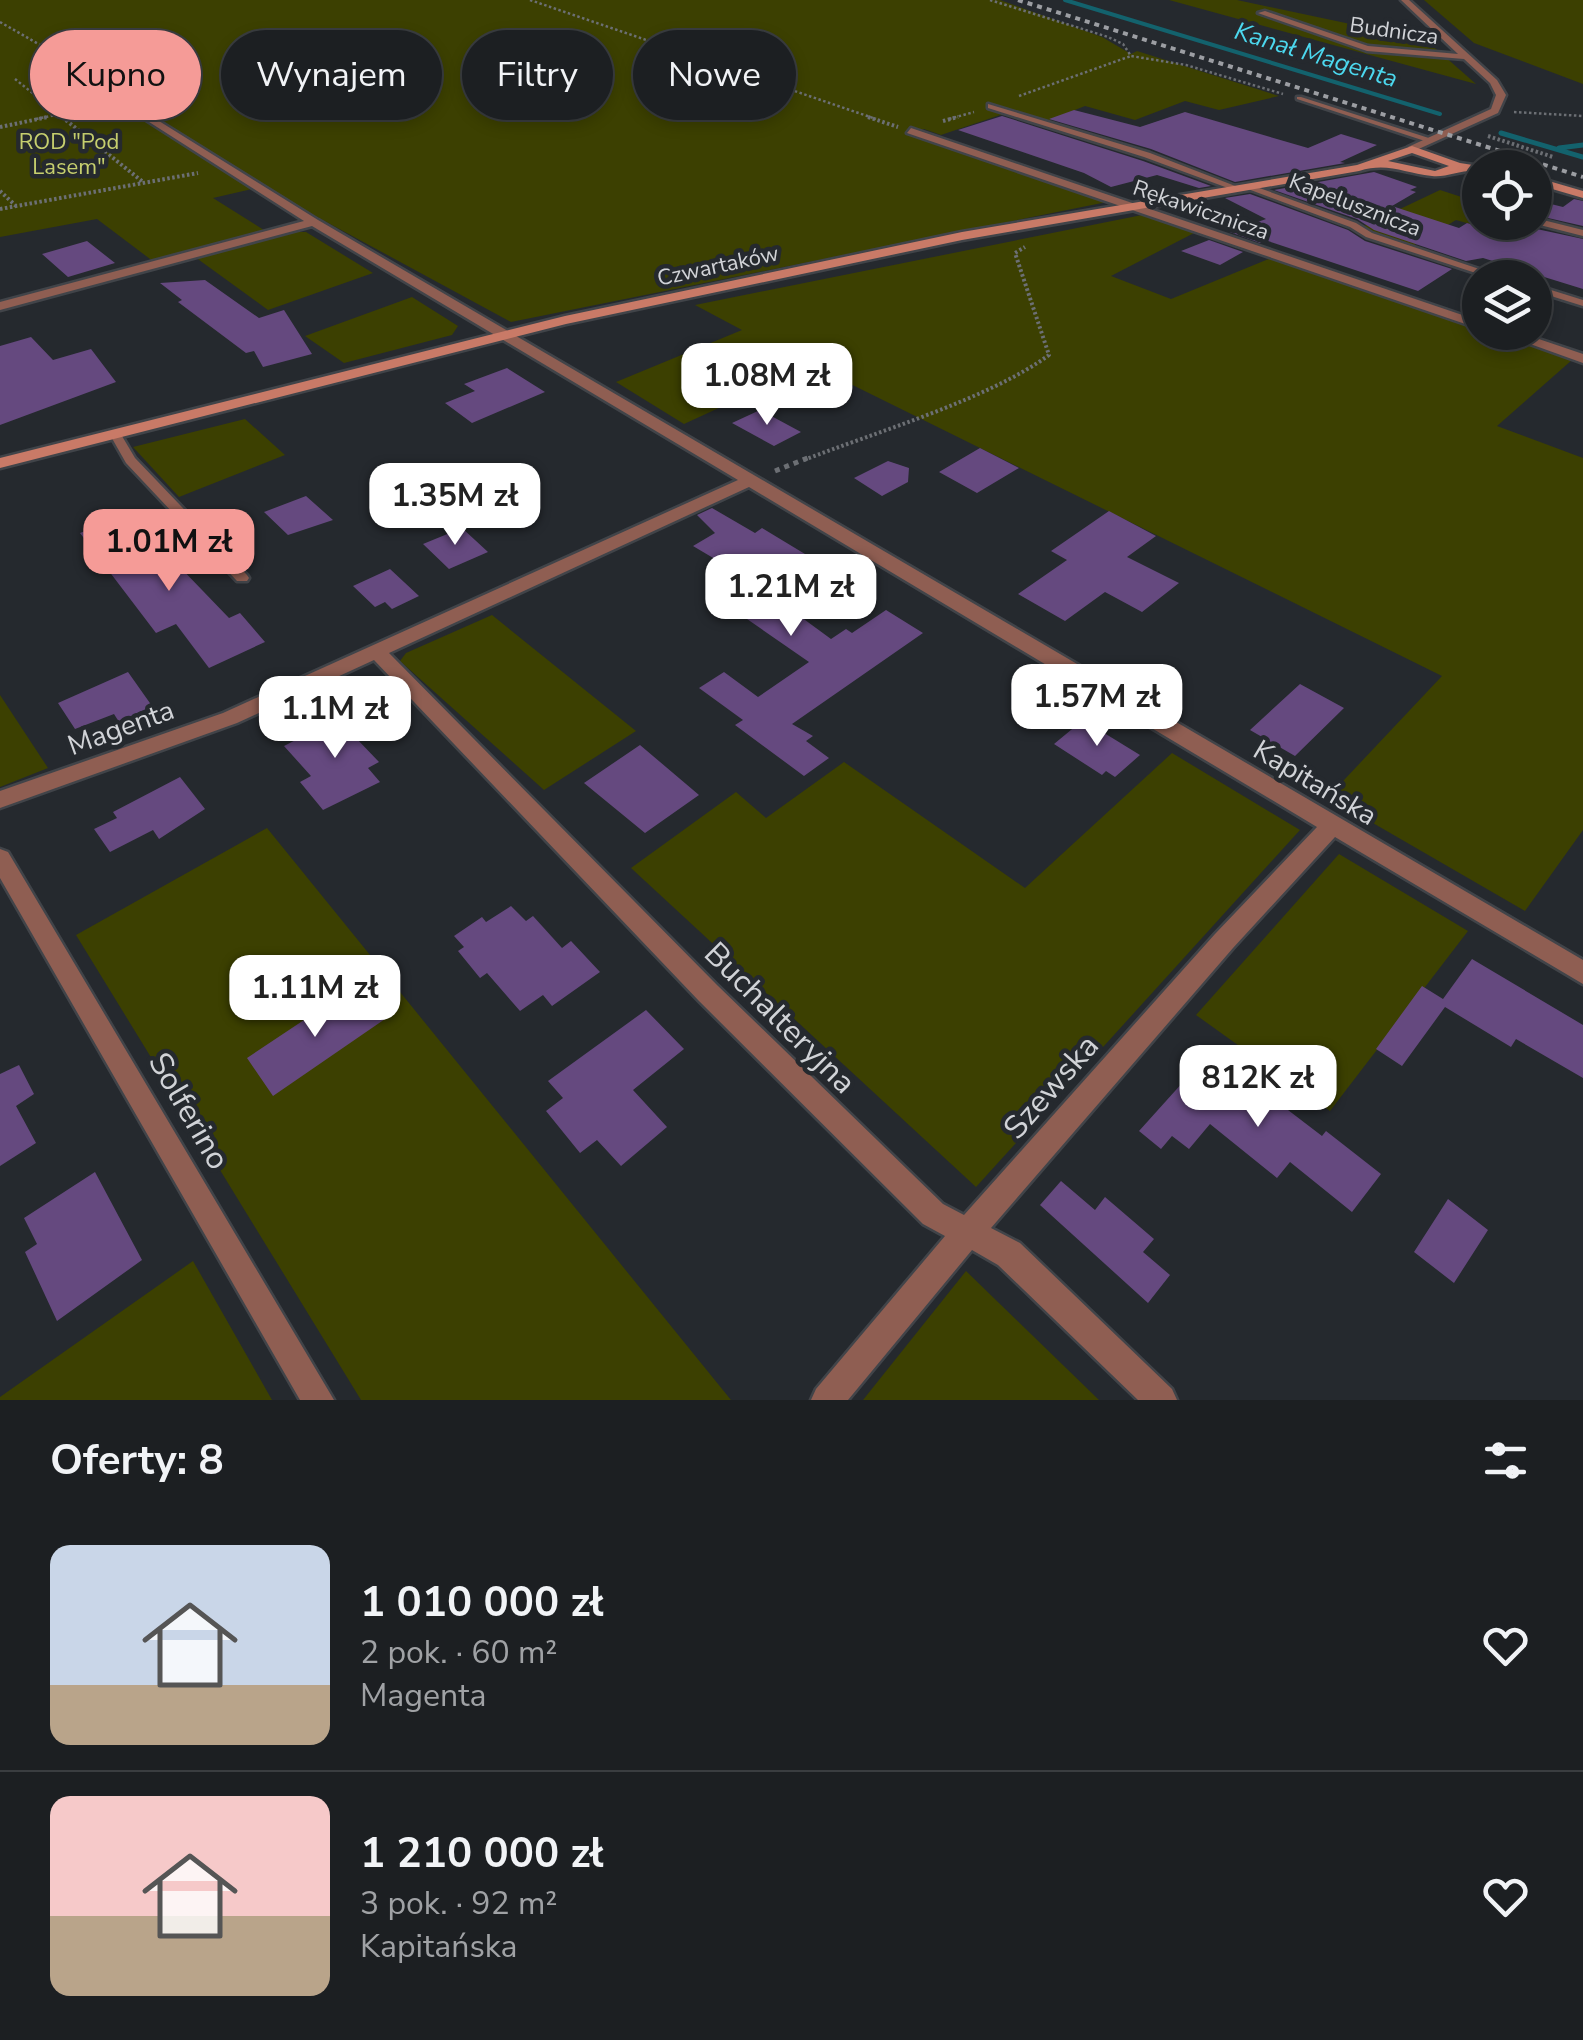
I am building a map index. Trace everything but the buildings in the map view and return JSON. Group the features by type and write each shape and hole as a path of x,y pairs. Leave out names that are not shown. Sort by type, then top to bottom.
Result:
{"street":[{"path":"1406,0 1498,88 1501,100 1496,111"},
{"name":"Budnicza","path":"1262,13 1368,48 1466,57"},
{"name":"Czwartaków","path":"0,463 503,334 834,261 1378,162 1496,111"},
{"name":"Kapitańska","path":"147,120 1583,973"},
{"name":"Rękawicznicza","path":"911,131 1462,319"},
{"path":"1412,148 1460,166"},
{"path":"1378,162 1436,174 1460,166"},
{"path":"1552,185 1583,195"},
{"path":"0,306 314,222"},
{"path":"1552,349 1583,359"},
{"name":"Magenta","path":"0,800 230,718 750,481"},
{"name":"Buchalteryjna","path":"378,653 708,994 933,1214 1009,1254 1161,1400"},
{"name":"Szewska","path":"827,1400 966,1234 1224,941 1333,826"},
{"name":"Solferino","path":"0,858 318,1400"}],"lane":[{"path":"1298,98 1431,140"},
{"name":"Kapelusznicza","path":"992,106 1245,188 1462,265"},
{"path":"1552,225 1583,233"},
{"path":"1552,293 1583,303"},
{"path":"115,433 130,460 242,578"}],"path":[{"path":"530,0 911,131"},
{"path":"990,0 1108,37 1124,44 1131,56 1186,65 1298,98"},
{"path":"0,22 30,39"},
{"path":"16,79 30,90"},
{"path":"1496,111 1583,116"},
{"path":"0,127 32,120"},
{"path":"67,120 144,183"},
{"path":"1491,139 1553,157"},
{"path":"0,209 224,168"},
{"path":"0,190 16,206"},
{"path":"750,481 968,396 1030,369 1049,355 1016,253 1027,245"}],"green space":[{"name":"ROD \"Pod Lasem\"","path":"0,0 1000,0 1102,37 1131,54 1137,51 1279,96 1219,110 1185,101 1135,120 1085,106 1044,122 992,104 987,107 1006,113 941,135 924,129 911,134 1107,202 511,322 260,186 157,120 201,120 201,30 30,30 30,120 144,120 252,189 213,198 267,232 154,262 97,219 0,237"},
{"path":"1169,0 1237,0 1426,40 1476,84"},
{"path":"1424,0 1583,0 1583,84 1474,43"},
{"path":"1440,190 1462,197 1462,222 1456,220 1411,247 1376,235 1364,226"},
{"path":"1142,215 1194,233 1111,276 1171,299 1271,258 1462,323 1462,350 1542,350 1572,360 1497,426 1583,458 1583,830 1525,911 1328,797 1442,676 812,365 684,424 616,382 742,330 695,305"},
{"path":"288,232 306,232 373,273 268,310 195,257"},
{"path":"412,297 458,326 452,335 344,363 305,336"},
{"path":"245,419 285,455 179,497 133,447"},
{"path":"492,615 636,731 544,790 400,661 406,653"},
{"path":"0,695 48,768 0,787"},
{"path":"1172,753 1300,830 976,1187 631,868 736,792 766,818 844,762 1025,888"},
{"path":"267,828 731,1400 361,1400 76,935"},
{"path":"1339,854 1468,931 1330,1111 1196,1015"},
{"path":"193,1261 272,1400 0,1400 0,1397"},
{"path":"966,1271 1099,1400 863,1400"}],"waterway":[{"name":"Kanał Magenta","path":"1065,0 1440,114"},
{"name":"Kanał Magenta","path":"1501,133 1583,157"},
{"path":"1559,148 1583,145"}],"railway":[{"path":"1018,0 1583,177"}]}
